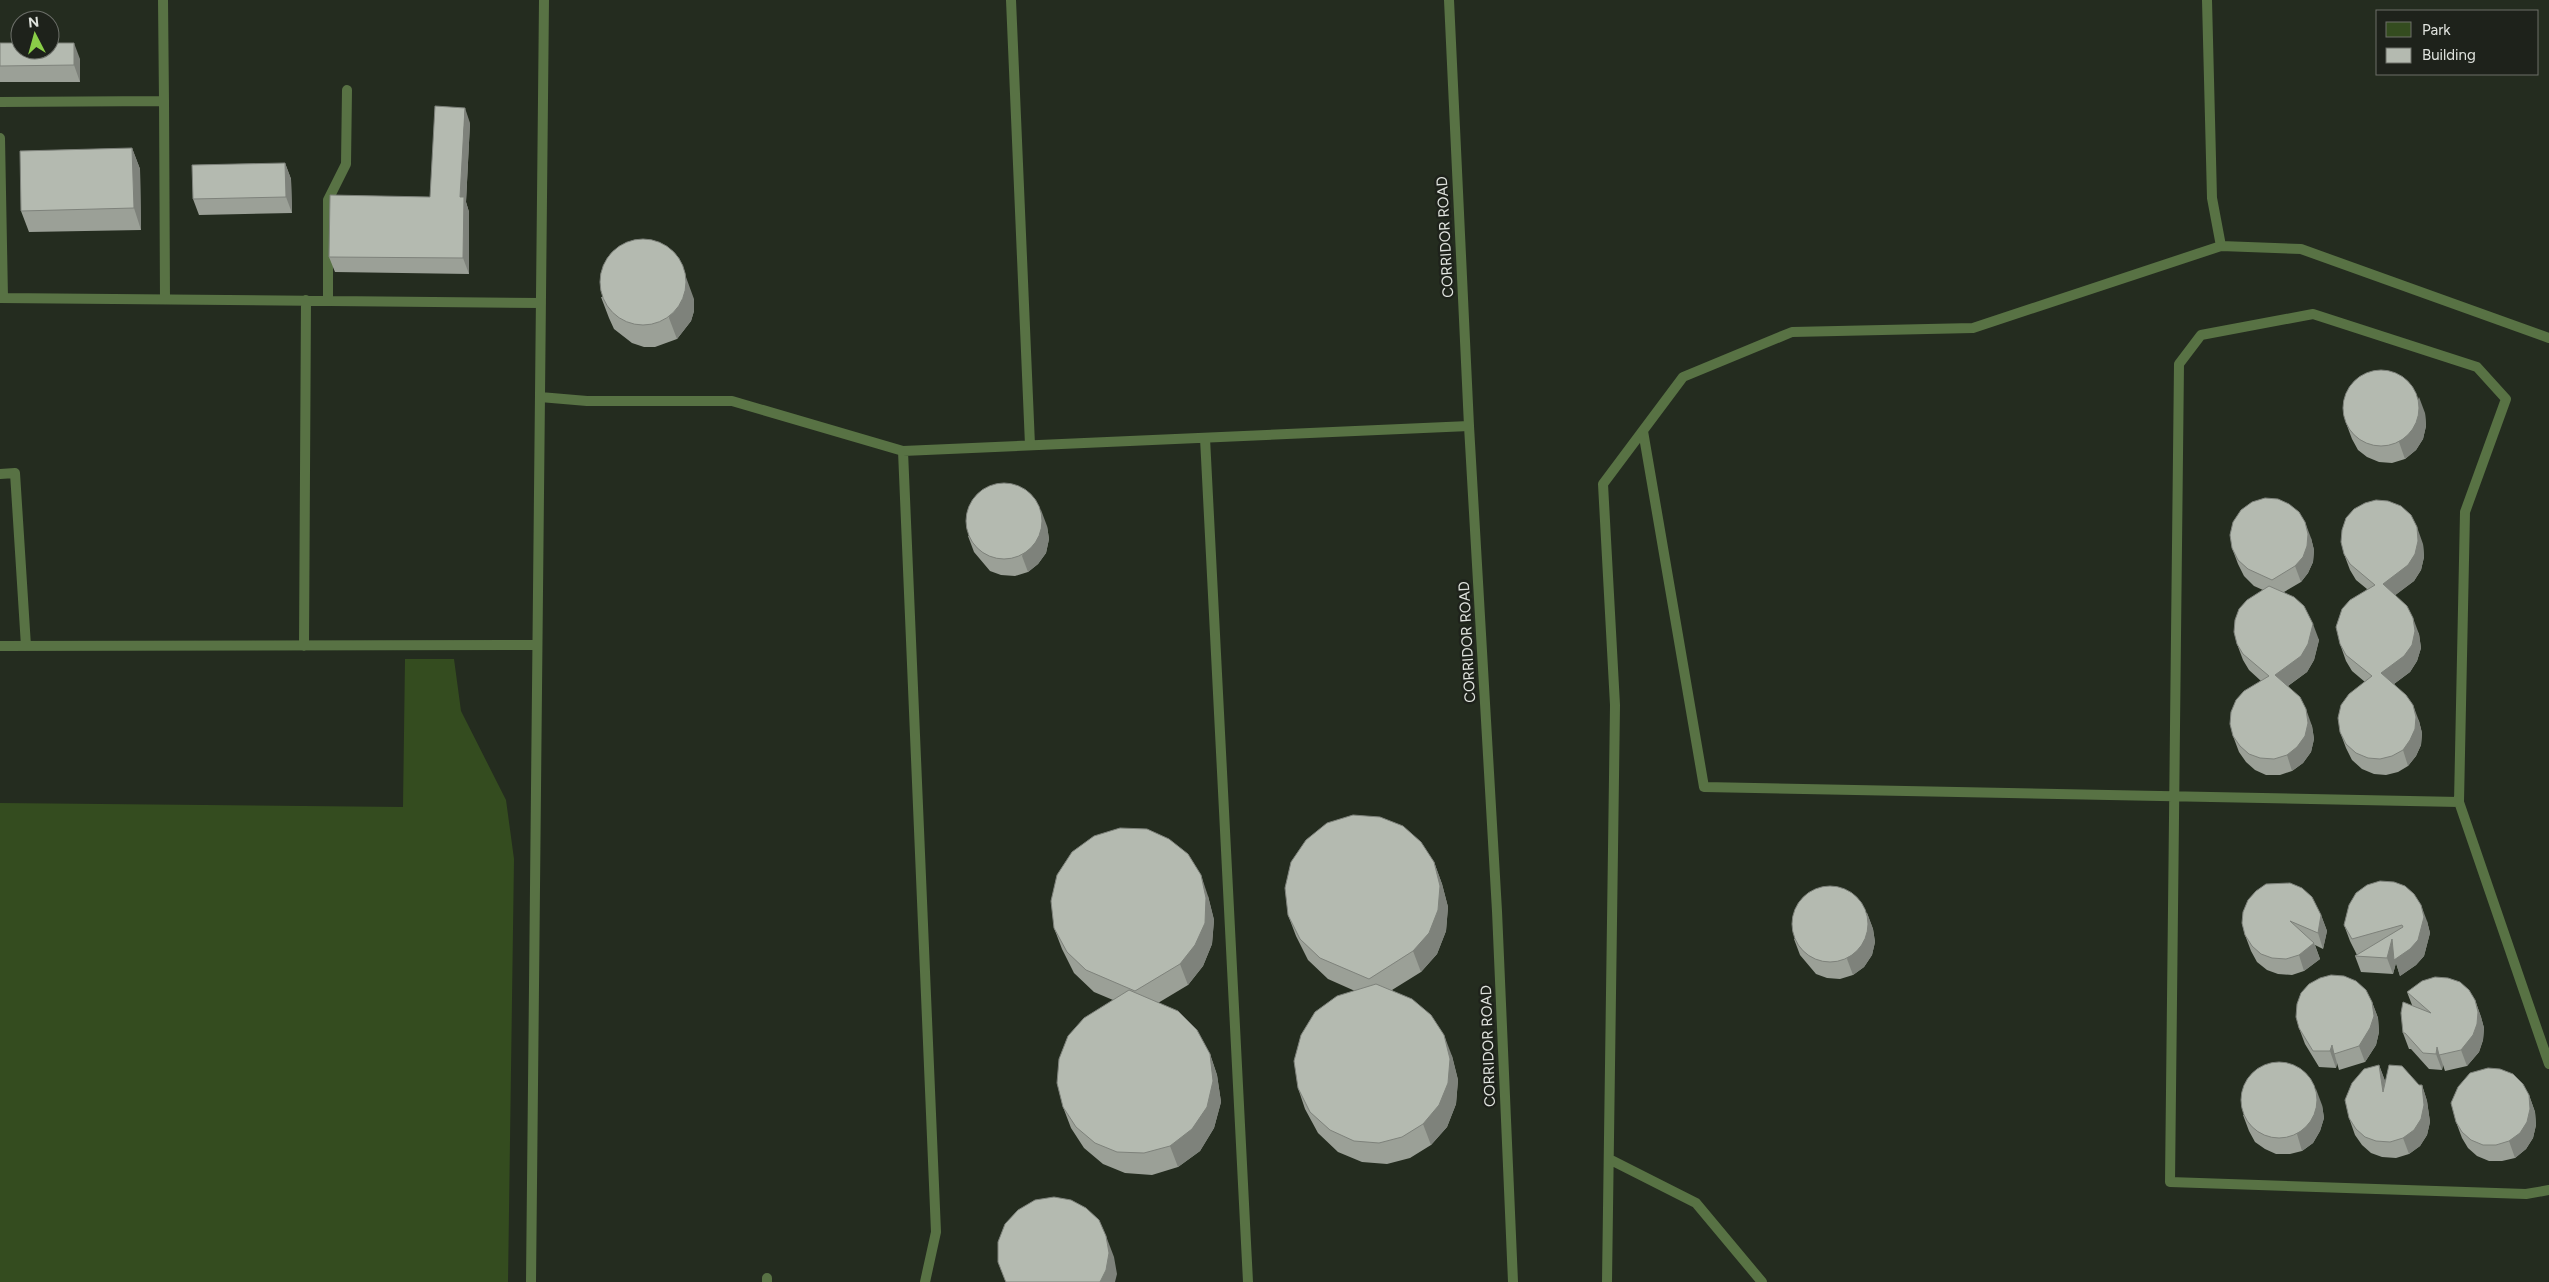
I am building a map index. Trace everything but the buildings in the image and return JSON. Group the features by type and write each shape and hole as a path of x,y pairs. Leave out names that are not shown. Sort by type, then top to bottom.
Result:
{"lane":[{"path":"163,0 166,300"},
{"path":"531,1282 544,0"},
{"path":"1011,0 1030,445"},
{"name":"CORRIDOR ROAD","path":"1448,0 1469,426 1497,901 1513,1282"},
{"path":"2207,0 2212,198 2222,246"},
{"path":"328,301 328,200 346,164 347,90"},
{"path":"0,102 164,101"},
{"path":"0,138 1,298 541,302"},
{"path":"1607,1282 1615,705 1603,484 1683,377 1792,332 1972,328 2222,246 2301,249 2549,338"},
{"path":"304,646 306,300"},
{"path":"2549,1064 2459,802 2465,512 2506,399 2477,367 2313,314 2201,335 2180,364 2173,797 2170,1182 2526,1194 2549,1190"},
{"path":"540,397 587,401 732,401 903,451 1469,426"},
{"path":"1643,431 1704,787 2459,802"},
{"path":"1205,438 1248,1282"},
{"path":"903,451 936,1232 925,1282"},
{"path":"0,474 15,474 26,646"},
{"path":"0,646 537,646"},
{"path":"1609,1159 1696,1203 1762,1282"}],"shaded area":[{"path":"0,0 2549,0 2549,1282 0,1282"}],"green space":[{"path":"405,659 454,659 461,711 506,800 514,859 508,1282 0,1282 0,803 403,807"}]}
